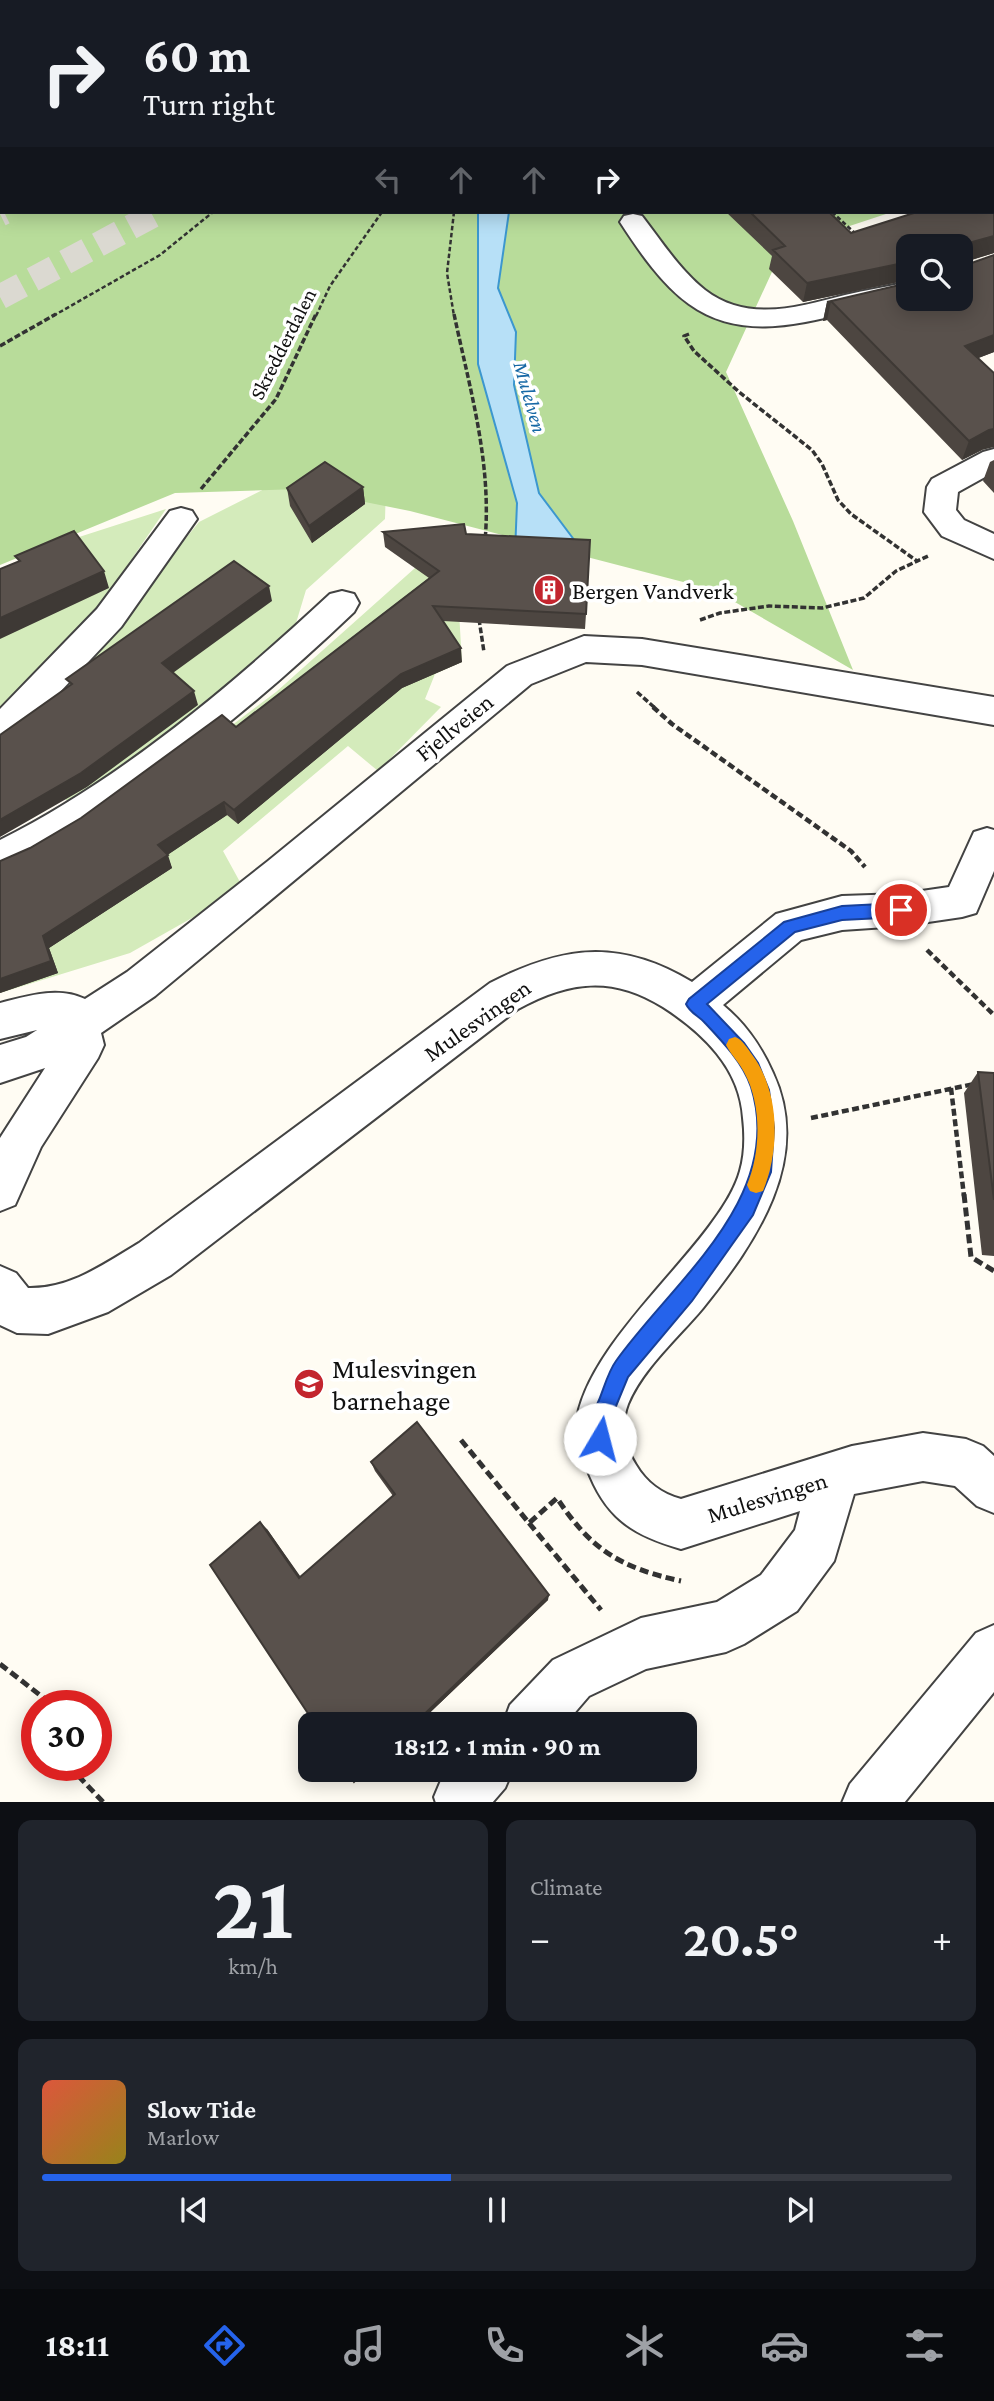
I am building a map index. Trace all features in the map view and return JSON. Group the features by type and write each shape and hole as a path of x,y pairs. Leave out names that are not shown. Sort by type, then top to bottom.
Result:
{"street":[{"path":"633,222 674,274 708,304 736,316 759,320 789,319 896,293"},
{"path":"982,543 953,528 940,512 943,486 994,459"},
{"path":"0,732 109,618 181,519"},
{"path":"0,858 47,835 97,804 285,658 342,603"},
{"name":"Fjellveien","path":"0,1063 38,1052 141,984 272,880 519,675 584,649 642,652 994,711"},
{"path":"695,1004 790,926 842,913 901,910 962,901 987,843"},
{"name":"Mulesvingen","path":"0,1289 17,1310 48,1311 92,1296 155,1259 504,996 546,975 571,968 617,969 647,978 695,1004 709,1015 752,1068 760,1090 765,1128 762,1172 746,1209 685,1294 621,1370 599,1423 600,1439 618,1485 639,1507 681,1524 834,1476 923,1457 966,1463 994,1489"},
{"path":"0,1021 34,1012 70,1011 79,1026 83,1045 61,1084 27,1128 6,1169 0,1190"},
{"path":"540,1712 571,1678 642,1644 726,1626 779,1593 816,1543 834,1476"},
{"path":"869,1802 994,1651"}],"path":[{"path":"0,346 160,255 211,214"},
{"name":"Skredderdalen","path":"181,519 203,485 251,432 276,399 330,286 366,239 381,214"},
{"path":"454,214 448,278 484,461 488,521 484,544"},
{"path":"834,214 861,239"},
{"path":"708,304 694,330 684,337 692,351 706,358 730,386 811,449 827,469 833,490 843,506 917,561"},
{"path":"642,652 685,626 720,613 769,606 822,608 864,598 896,571 917,561 982,543"},
{"path":"479,618 490,698"},
{"path":"625,690 638,693 672,724 851,851 901,910 925,948 994,1015"},
{"path":"765,1128 974,1084"},
{"path":"951,1088 971,1257 987,1269 994,1270"},
{"path":"529,1523 583,1589"},
{"path":"0,1664 33,1690"},
{"path":"84,1781 104,1802"}],"green space":[{"path":"0,214 886,214 783,248 726,372 793,521 853,670 714,590 410,511 300,489 175,493 0,565"},
{"path":"300,471 386,486 385,519 306,590 293,633 215,700 73,806 3,744 105,638 199,522"},
{"path":"166,509 94,614 0,720 0,575 76,538"},
{"path":"442,548 459,612 462,662 435,674 425,699 441,707 378,771 348,746 223,851 240,882 222,901 130,953 0,993 0,869 150,787 276,692 415,568"}],"water":[{"path":"478,214 509,214 498,288 516,332 514,385 539,493 587,557 515,552 517,503 478,364"}],"building":[{"path":"752,214 831,214 851,233 911,214 994,214 994,236 973,242 973,234 896,234 896,264 807,283 773,250 785,246"},
{"path":"994,255 994,335 965,346 994,373 994,429 969,441 831,301 896,286 896,311 973,311 973,262"},
{"path":"325,462 363,487 309,526 287,488"},
{"path":"464,524 466,534 590,540 586,614 433,606 461,648 401,674 234,810 224,802 158,845 168,855 43,936 51,961 0,979 0,861 30,848 81,818 222,715 236,727 439,571 383,532"},
{"path":"74,531 104,571 0,618 0,569 20,561 15,556"},
{"path":"234,561 269,586 162,663 194,691 81,773 0,820 0,735 72,684 66,679"},
{"path":"978,1072 994,1073 994,1200"},
{"path":"417,1422 549,1595 427,1712 307,1712 210,1565 260,1522 299,1578 395,1494 371,1462"}],"tunnel":[{"path":"0,297 155,214"}],"slow traffic":[{"path":"735,1045 752,1068 760,1090 765,1118 762,1172 756,1185"}],"place":[{"name":"Bergen Vandverk","path":"549,590"},
{"name":"Mulesvingen barnehage","path":"309,1384"}],"route":[{"path":"600,1439 599,1423 621,1370 685,1294 746,1209 762,1172 765,1118 760,1090 752,1068 709,1015 695,1004 790,926 842,913 901,910"}],"water label":[{"name":"Mulelven","path":"530,397"}]}
